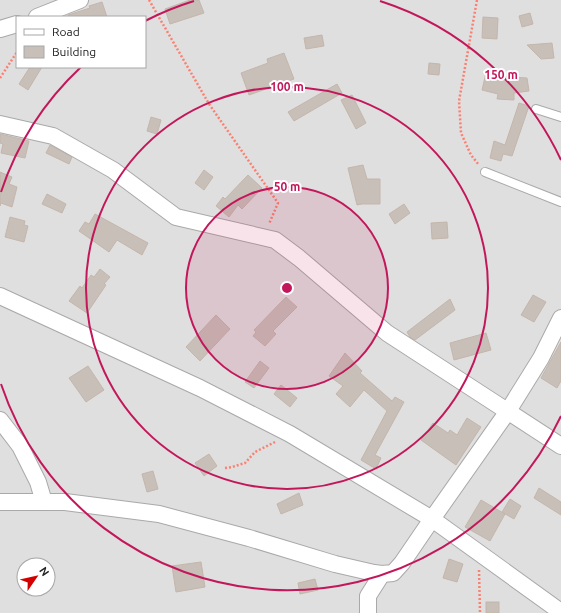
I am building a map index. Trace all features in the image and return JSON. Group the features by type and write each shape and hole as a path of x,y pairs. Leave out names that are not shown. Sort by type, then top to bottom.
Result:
{"street":[{"path":"40,16 80,0"},
{"path":"0,29 16,24"},
{"path":"0,124 52,136 112,170 176,218 275,240 299,258 387,333 561,446"},
{"path":"0,296 200,388 290,434 432,519 561,612"},
{"path":"0,502 65,502 159,514 249,538 335,564 382,574 393,573 402,563 508,411 541,358 561,318"},
{"path":"0,420 20,446 38,482 44,502"},
{"path":"368,613 368,596 382,574"}],"lane":[{"path":"536,109 561,116"},
{"path":"486,172 561,202"}],"path":[{"path":"149,0 209,104 278,203 268,225 275,240"},
{"path":"477,0 459,101 461,133 471,155 486,172"},
{"path":"0,78 16,54"},
{"path":"225,468 232,468 245,463 255,452 290,434"},
{"path":"478,553 480,613"}],"shaded area":[{"path":"0,0 561,0 561,613 0,613"}],"building":[{"path":"190,0 199,0 204,13 170,24 165,9"},
{"path":"102,2 107,16 68,15 90,8 89,6"},
{"path":"530,13 533,24 522,27 519,16"},
{"path":"483,17 498,18 497,39 482,38"},
{"path":"322,35 324,46 306,49 304,38"},
{"path":"552,43 554,58 541,59 527,45"},
{"path":"284,53 294,79 249,95 241,73 268,63 267,59"},
{"path":"429,63 440,64 439,75 428,74"},
{"path":"29,68 41,68 28,90 19,84"},
{"path":"486,73 497,76 527,78 529,91 514,93 514,100 497,99 498,94 482,90"},
{"path":"337,84 342,93 294,121 288,112"},
{"path":"352,95 366,123 356,129 341,100"},
{"path":"519,103 529,106 512,156 503,154 501,161 490,158 494,141 505,145"},
{"path":"151,117 161,120 157,134 147,131"},
{"path":"0,134 29,141 25,158 1,153 3,144 0,143"},
{"path":"50,145 72,157 69,164 46,153"},
{"path":"363,165 367,179 380,179 380,204 357,205 348,168"},
{"path":"204,170 213,177 204,190 195,183"},
{"path":"0,172 12,177 9,184 17,187 12,207 1,203 0,206"},
{"path":"248,175 262,188 242,209 238,205 229,217 216,206 223,197 225,199"},
{"path":"47,194 66,204 62,213 42,204"},
{"path":"404,204 410,213 395,224 389,214"},
{"path":"95,214 148,243 142,255 117,240 109,252 79,231 85,222 89,224"},
{"path":"10,217 25,221 24,225 28,226 24,242 5,237"},
{"path":"447,222 448,238 432,239 431,223"},
{"path":"100,269 110,277 104,284 106,285 87,313 69,301 80,286 82,288 91,275 94,277"},
{"path":"533,295 546,302 534,322 521,315"},
{"path":"286,297 297,307 273,331 276,334 265,346 253,336 256,332 254,330"},
{"path":"450,299 455,310 415,340 410,337 407,332"},
{"path":"216,315 230,329 200,361 186,347"},
{"path":"486,333 491,350 454,360 450,343"},
{"path":"561,342 561,381 557,388 541,378"},
{"path":"345,353 362,371 360,373 392,401 395,397 404,402 375,455 381,458 376,469 361,460 387,411 364,390 350,407 336,394 343,386 329,376"},
{"path":"260,361 269,368 254,388 245,382"},
{"path":"88,366 104,390 86,402 69,378"},
{"path":"281,385 297,398 290,407 274,394"},
{"path":"467,418 481,427 456,465 421,440 433,423 448,433 450,430 457,435"},
{"path":"209,454 217,466 204,476 195,463"},
{"path":"153,471 158,489 147,492 142,474"},
{"path":"539,488 561,502 561,515 534,498"},
{"path":"299,493 303,505 281,514 277,504"},
{"path":"510,499 521,506 514,519 502,512"},
{"path":"481,500 505,514 490,541 465,527"},
{"path":"449,559 463,564 457,582 443,578"},
{"path":"201,562 205,587 176,592 172,566"},
{"path":"315,579 318,590 300,594 298,583"},
{"path":"486,602 499,602 499,613 486,613"}]}
